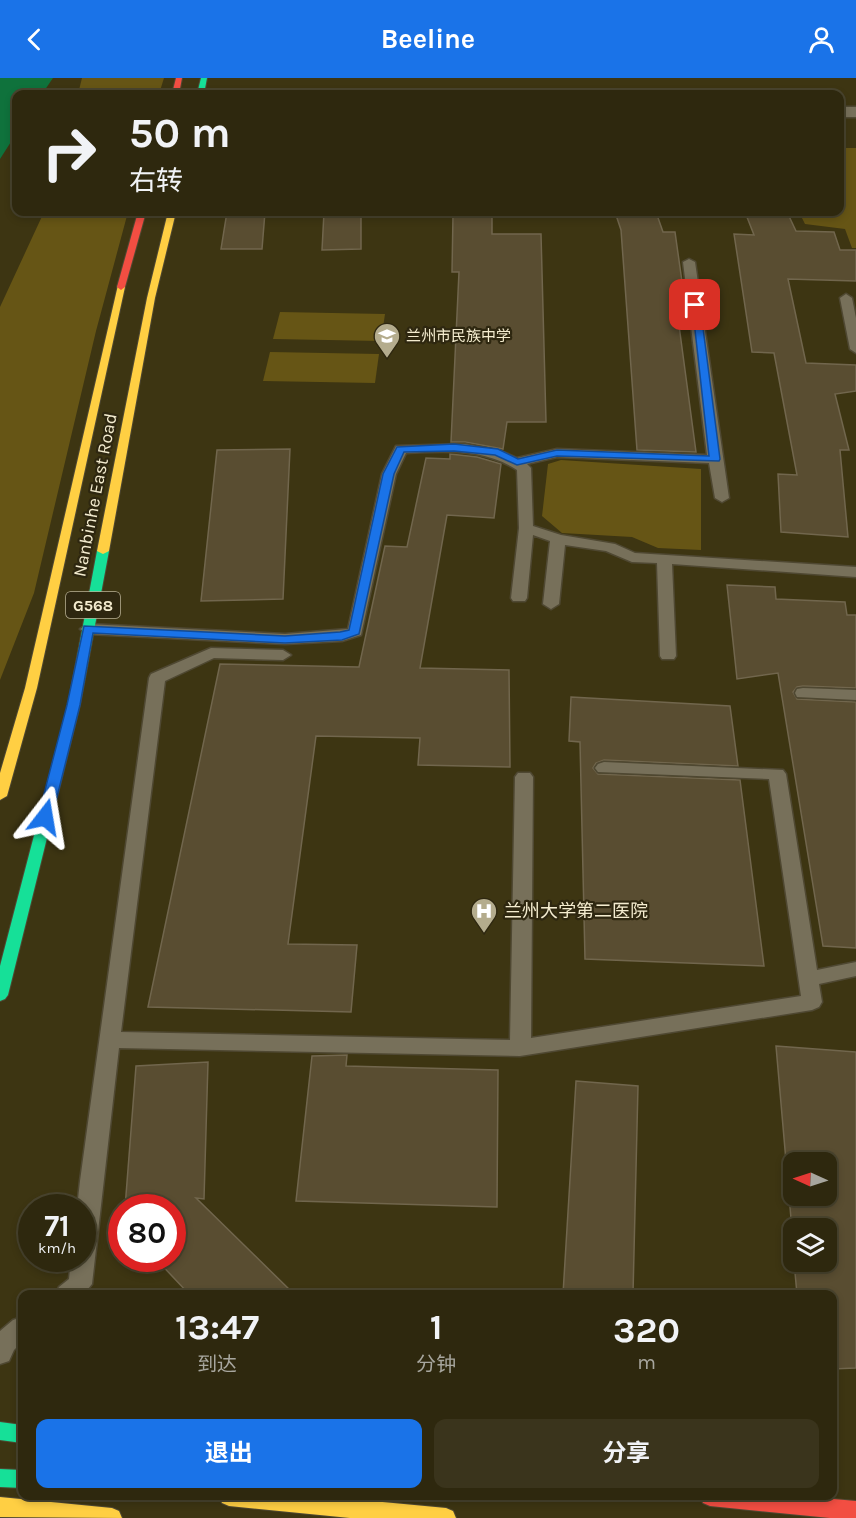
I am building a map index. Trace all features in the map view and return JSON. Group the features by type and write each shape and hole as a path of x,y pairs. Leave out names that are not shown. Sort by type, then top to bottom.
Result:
{"main road":[{"name":"Nanbinhe East Road","path":"0,796 31,688 120,290 141,216"},
{"name":"Nanbinhe East Road","path":"0,995 74,705 151,298 171,216"},
{"path":"0,1431 18,1433"},
{"path":"0,1478 18,1479"},
{"path":"268,1500 446,1518"},
{"path":"749,1500 856,1511"},
{"path":"0,1507 112,1518"}],"lane":[{"path":"689,261 722,498"},
{"path":"846,298 856,349"},
{"path":"88,629 285,639 342,636 355,632 389,474 401,449 454,448 498,452 524,468 526,528 519,598"},
{"path":"517,462 557,453 715,459"},
{"path":"526,528 540,535 610,547 632,557 856,572"},
{"path":"551,604 558,539"},
{"path":"664,559 668,656"},
{"path":"72,1290 80,1284 109,1040 157,678 211,653 284,655"},
{"path":"803,693 856,695"},
{"path":"109,1040 520,1048 812,1002 777,774 604,768"},
{"path":"520,1048 524,777"},
{"path":"808,979 856,969"},
{"path":"0,1353 5,1342 18,1331"}],"shaded area":[{"path":"0,78 53,78 45,90 12,90 12,140 0,159"},
{"path":"82,78 164,78 160,90 79,90"},
{"path":"844,148 856,148 856,248 852,248 845,229 805,224 801,216 844,216"},
{"path":"42,216 127,216 96,331 34,593 0,680 0,307"},
{"path":"280,312 385,314 381,341 273,339"},
{"path":"270,352 379,354 375,383 263,381"},
{"path":"561,460 701,469 701,550 658,548 632,537 562,533 542,516 548,464"}],"building":[{"path":"226,216 265,216 262,249 221,249"},
{"path":"324,216 361,216 361,249 322,250"},
{"path":"453,216 492,216 492,234 541,234 546,422 507,422 503,449 465,442 451,442 459,272 452,272"},
{"path":"616,216 657,216 663,232 675,232 685,303 676,303 696,452 637,450 621,230"},
{"path":"747,216 789,216 796,231 834,232 840,250 856,250 856,281 788,279 806,363 856,365 856,391 835,394 849,450 840,450 848,537 781,532 778,474 797,475 774,353 752,352 734,234 754,235"},
{"path":"290,449 283,599 201,601 217,450"},
{"path":"450,454 477,457 501,464 494,518 447,515 420,668 509,670 510,767 418,765 420,738 316,736 288,944 357,945 351,1012 148,1007 220,664 359,667 385,546 407,547 426,458 450,459"},
{"path":"727,585 775,587 776,599 845,602 847,615 856,615 856,688 803,686 797,687 793,692 797,699 856,702 856,948 823,946 778,673 737,679"},
{"path":"571,697 730,706 738,766 604,760 596,763 593,768 598,774 740,780 764,966 585,959 580,742 569,741"},
{"path":"776,1046 856,1052 856,1368 837,1369 837,1290 797,1290 795,1272 837,1272 837,1218 791,1218 790,1206 837,1206 837,1152 785,1152"},
{"path":"347,1055 346,1066 498,1070 497,1207 296,1201 312,1056"},
{"path":"208,1062 204,1199 196,1198 290,1290 185,1290 168,1272 186,1272 186,1194 126,1194 136,1066"},
{"path":"576,1081 638,1086 633,1290 563,1290"}],"traffic: fast":[{"path":"201,90 204,78"},
{"path":"0,995 74,705 103,551"},
{"path":"0,1431 18,1433"},
{"path":"0,1478 18,1479"}],"traffic: slow":[{"path":"103,551 151,298 171,216"},
{"path":"0,796 31,688 121,287"},
{"path":"268,1500 446,1518"},
{"path":"0,1507 112,1518"}],"traffic: jam":[{"path":"176,90 179,78"},
{"path":"121,287 141,216"},
{"path":"749,1500 856,1511"}],"place":[{"name":"兰州市民族中学","path":"387,359"},
{"name":"兰州大学第二医院","path":"484,934"}],"route":[{"path":"45,817 74,705 88,629 285,639 342,636 355,632 389,474 401,449 454,448 498,452 517,462 557,453 715,459 695,305"}]}
